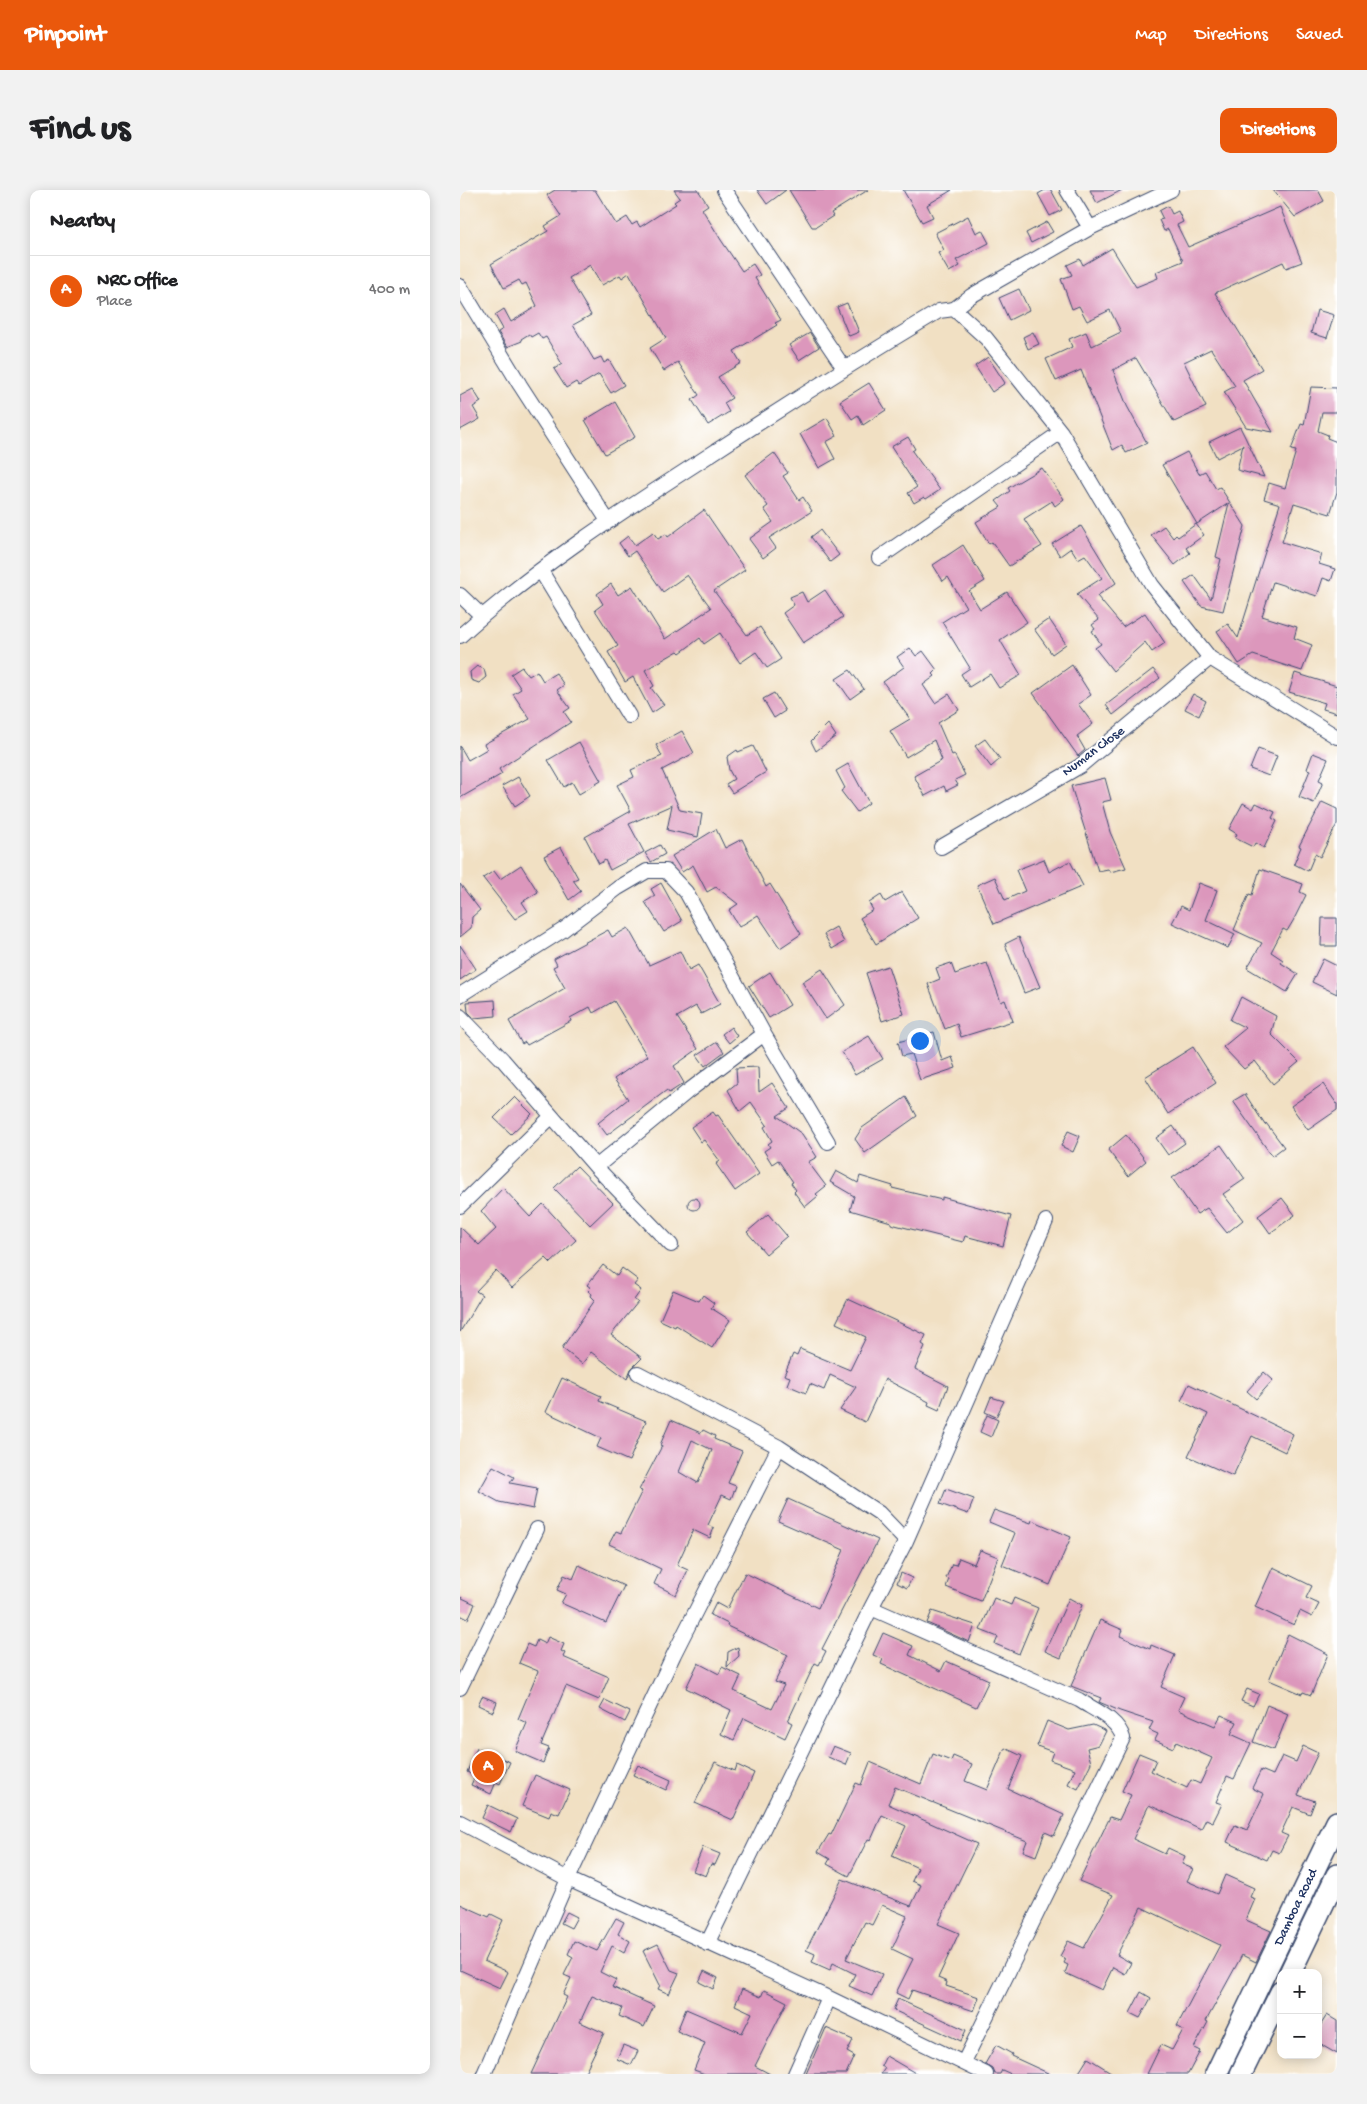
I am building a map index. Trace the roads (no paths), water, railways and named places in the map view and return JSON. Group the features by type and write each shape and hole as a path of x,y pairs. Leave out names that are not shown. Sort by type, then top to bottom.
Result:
{"main road":[{"name":"Damboa Road","path":"1216,2074 1337,1822"},
{"name":"Damboa Road","path":"1292,1969 1337,1878"},
{"path":"1241,2074 1277,2000"}],"street":[{"path":"724,190 844,368"},
{"path":"1067,190 1090,228"},
{"path":"460,636 482,616 608,521 844,368 939,311 954,310 971,296 1090,228 1171,190"},
{"path":"460,286 608,521"},
{"path":"954,310 986,338 1061,432 1152,585 1210,658 1336,734"},
{"path":"880,558 1061,432"},
{"path":"541,572 629,716"},
{"path":"460,595 482,616"},
{"name":"Numan Close","path":"941,847 1080,766 1210,658"},
{"path":"460,995 563,930 618,888 646,871 666,871 686,892 764,1034 828,1142"},
{"path":"460,1016 503,1060 596,1167 671,1245"},
{"path":"596,1167 687,1092 764,1034"},
{"path":"460,1206 551,1117"},
{"path":"707,1944 906,1540 1046,1221"},
{"path":"638,1373 779,1447 879,1513 906,1540"},
{"path":"484,2074 568,1878 674,1654 779,1447"},
{"path":"460,1688 538,1528"},
{"path":"871,1608 1079,1700 1109,1718 1121,1730 1123,1738 964,2062"},
{"path":"460,1822 568,1878 707,1944 829,1998 986,2074"},
{"path":"795,2074 829,1998"}],"place":[{"name":"NRC Office","path":"488,1767"}]}
